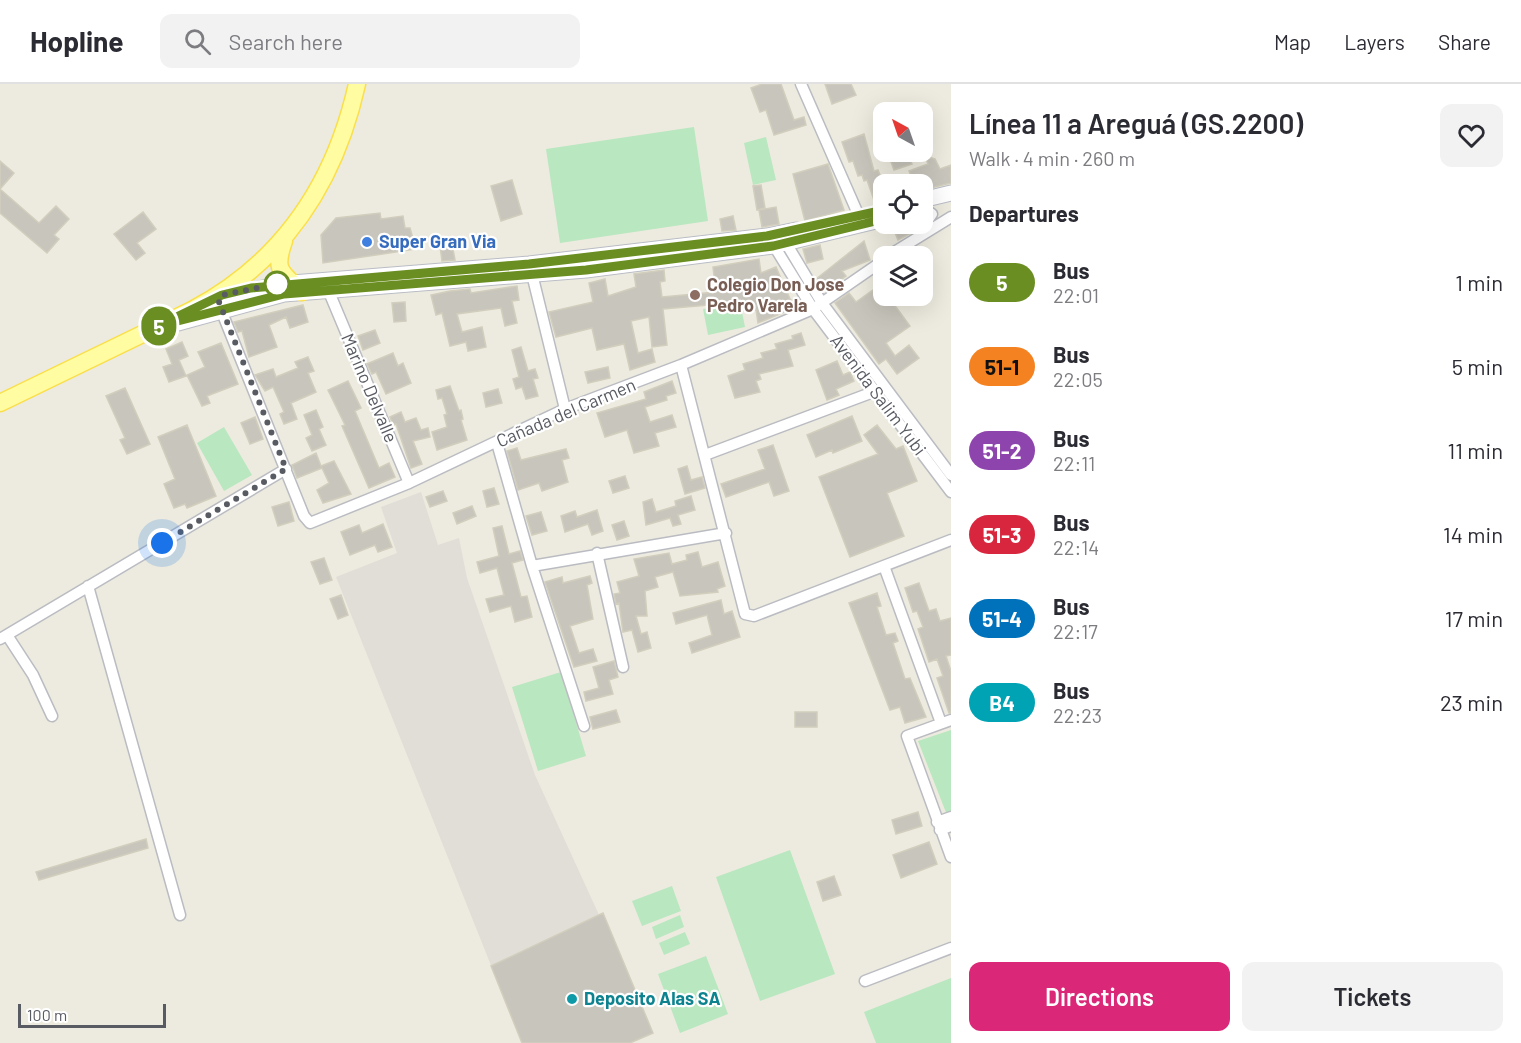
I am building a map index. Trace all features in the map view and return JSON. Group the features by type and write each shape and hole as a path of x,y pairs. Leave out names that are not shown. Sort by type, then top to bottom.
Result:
{"main road":[{"path":"221,302 285,239 327,174 342,139 357,84"},
{"path":"933,201 951,193"},
{"path":"933,205 951,203"},
{"path":"861,220 873,215"},
{"path":"285,239 277,261 279,268 297,288 329,292 776,239 861,220 873,219"},
{"path":"0,403 158,326 221,302 297,288 530,269"}],"street":[{"path":"801,84 861,220"},
{"path":"902,246 951,217"},
{"path":"915,237 918,234"},
{"name":"Avenida Salim Yubi","path":"776,239 876,391 951,492"},
{"name":"Cañada del Carmen","path":"286,469 304,516 310,523 409,483 565,409 681,365 818,306 873,268"},
{"path":"530,269 565,409"},
{"name":"Marino Delvalle","path":"329,292 409,483"},
{"path":"52,716 33,675 4,637 286,469 221,302"},
{"name":"Avenida Salim Yubi","path":"818,306 951,475"},
{"path":"681,365 745,614 754,616 951,540"},
{"path":"705,455 876,391"},
{"path":"497,442 532,566 584,726"},
{"path":"532,566 597,553 726,533"},
{"path":"597,553 623,667"},
{"path":"884,566 946,721 907,736 938,826 951,856"},
{"path":"88,586 180,915"},
{"path":"938,826 951,817"},
{"path":"938,826 951,826"},
{"path":"865,981 951,948"}],"shaded area":[{"path":"421,492 438,545 459,538 467,578 535,775 653,1033 630,1043 522,1043 336,577 397,553 381,507"}],"green space":[{"path":"694,127 708,221 560,243 546,149"},
{"path":"766,137 776,180 753,185 744,143"},
{"path":"740,302 745,327 708,335 703,309"},
{"path":"224,427 252,475 224,491 197,443"},
{"path":"561,672 586,756 538,771 512,687"},
{"path":"951,730 951,814 947,815 918,741"},
{"path":"790,850 835,974 760,1001 716,877"},
{"path":"672,886 681,911 642,926 632,901"},
{"path":"680,915 684,927 656,939 652,927"},
{"path":"685,932 690,944 664,955 659,943"},
{"path":"706,956 728,1014 680,1033 658,974"},
{"path":"951,978 951,1043 876,1043 864,1012"}],"building":[{"path":"762,84 781,84 794,120 804,117 806,125 774,135 766,110 760,112 751,88"},
{"path":"825,84 851,84 856,95 832,104"},
{"path":"864,134 874,171 878,170 880,174 873,174 873,197 867,180 864,181 862,175 858,176 853,161 849,162 842,142"},
{"path":"933,158 940,169 951,165 951,183 933,187 933,174 910,174 909,171 928,164 927,162 933,162"},
{"path":"0,161 14,173 0,189"},
{"path":"891,162 911,162 912,164 894,170"},
{"path":"828,164 844,210 805,221 793,174"},
{"path":"512,180 522,214 501,221 491,186"},
{"path":"761,185 765,208 757,210 753,186"},
{"path":"0,189 39,223 56,206 69,219 54,235 59,239 47,253 0,213"},
{"path":"776,207 779,224 762,227 759,210"},
{"path":"143,212 156,229 137,243 145,253 136,260 114,234"},
{"name":"Super Gran Via","path":"380,213 381,219 403,216 405,228 410,228 416,249 323,263 321,235 336,218"},
{"path":"733,216 736,230 722,231 720,219"},
{"path":"896,234 909,234 898,240"},
{"path":"864,241 870,260 842,271 846,276 826,291 816,279"},
{"path":"452,244 455,260 442,261 440,246"},
{"path":"820,245 823,259 807,263 803,249"},
{"path":"759,259 761,273 776,267 791,301 793,299 799,306 758,323 756,310 744,311 743,302 663,309 667,345 652,347 649,317 631,321 638,353 652,349 655,362 630,370 624,344 597,350 592,328 556,337 549,312 593,302 589,283 605,279 608,296 636,287 634,274 664,270 665,281 660,282 662,297 716,292 713,267"},
{"path":"517,286 519,300 512,301 517,323 505,326 501,308 457,314 462,332 482,327 486,347 468,351 466,342 450,346 442,313 436,315 431,295 470,289 471,293"},
{"path":"873,290 873,306 895,306 910,326 886,343 895,356 909,345 919,358 897,374 886,359 879,364 835,303 849,293 856,302"},
{"path":"405,302 406,321 394,322 392,303"},
{"path":"303,305 308,322 290,328 286,317 269,325 277,347 249,357 242,331 238,332 234,322"},
{"path":"375,330 380,343 363,350 358,336"},
{"path":"801,333 805,345 788,350 793,366 759,374 761,379 756,381 760,392 735,398 728,376 745,370 743,364 763,358 761,353 777,349 775,344 793,339 792,336"},
{"path":"182,342 188,356 179,360 186,376 169,382 163,367 172,364 166,349"},
{"path":"221,343 238,384 207,396 210,403 202,406 187,375 205,367 198,352"},
{"path":"521,347 528,371 535,369 538,378 533,379 538,396 526,399 522,387 516,389 513,379 519,377 512,350"},
{"path":"393,353 398,366 403,363 411,383 386,394 376,372 372,374 367,364"},
{"path":"308,357 314,371 308,373 316,392 291,403 297,419 284,424 280,414 284,412 273,387 265,391 255,375 273,369 276,377 298,368 295,362"},
{"path":"837,361 843,375 850,372 854,381 836,389 839,395 827,400 816,370"},
{"path":"608,367 610,378 588,383 585,372"},
{"path":"348,381 361,408 355,411 379,468 389,463 395,477 369,488 342,426 345,425 328,390"},
{"path":"672,381 676,393 666,396 667,400 645,407 650,422 672,415 676,427 655,433 659,446 634,453 627,430 605,437 597,413 646,399 644,392"},
{"path":"450,386 459,411 461,410 463,419 461,420 467,440 437,450 432,432 447,427 444,415 447,414 442,398 438,399 436,390"},
{"path":"125,388 150,444 127,454 120,440 125,438 106,396"},
{"path":"498,389 502,403 486,407 483,393"},
{"path":"316,410 323,427 319,429 326,445 312,451 306,438 312,435 304,415"},
{"path":"401,412 405,422 416,418 421,430 428,428 430,437 413,441 422,464 411,468 396,424 393,425 390,417"},
{"path":"852,416 862,441 833,453 832,450 816,457 807,435"},
{"path":"255,417 263,439 250,444 241,423"},
{"path":"187,425 216,496 187,508 185,504 174,508 164,484 175,479 158,437"},
{"path":"877,425 896,449 903,446 917,481 887,493 904,536 850,557 819,477 878,454 864,435"},
{"path":"773,445 789,491 774,496 769,482 726,497 721,484 765,469 758,450"},
{"path":"517,448 521,460 566,449 569,458 562,460 568,482 542,491 539,483 518,490 507,451"},
{"path":"316,453 321,466 334,461 351,494 323,503 317,490 329,483 322,468 297,478 292,465"},
{"path":"687,466 691,480 702,477 705,488 685,494 678,469"},
{"path":"625,476 629,488 613,493 609,481"},
{"path":"494,488 499,504 487,507 483,491"},
{"path":"443,491 447,501 430,507 426,497"},
{"path":"691,496 695,510 678,515 681,524 673,526 670,518 646,525 643,502 652,499 656,512 676,506 675,501"},
{"path":"289,502 294,521 278,526 272,507"},
{"path":"472,506 476,516 457,524 453,513"},
{"path":"597,510 603,531 592,535 588,524 565,532 561,516 575,511 577,517"},
{"path":"541,512 547,531 532,535 526,516"},
{"path":"624,521 629,536 617,540 612,525"},
{"path":"383,524 392,547 378,552 375,545 350,555 341,532 359,525 362,533"},
{"path":"502,526 509,554 520,551 523,560 512,563 521,597 527,596 532,617 515,622 511,606 490,612 486,599 504,595 497,568 480,573 477,562 499,556 493,528"},
{"path":"698,552 702,567 718,562 725,586 717,589 718,592 680,596 673,572 655,577 658,587 645,591 647,616 636,616 641,634 647,632 651,648 638,652 632,630 623,632 619,603 616,604 614,594 620,593 617,582 639,576 634,559 669,553 672,564 687,560 686,555"},
{"path":"324,558 332,580 320,584 311,562"},
{"path":"590,576 592,583 587,585 593,619 570,626 579,653 593,649 597,661 574,667 545,582 562,577 563,583"},
{"path":"919,583 929,611 936,609 940,621 951,618 951,655 946,656 951,671 951,713 949,713 937,678 943,676 937,659 929,662 918,629 923,627 917,611 913,612 905,588"},
{"path":"877,593 881,606 877,607 886,635 895,633 898,641 893,643 905,679 910,678 926,717 905,723 900,707 890,710 849,603"},
{"path":"341,595 348,615 338,619 330,599"},
{"path":"721,600 724,614 732,611 740,637 692,653 689,643 712,635 707,615 676,624 673,613"},
{"path":"614,661 618,677 609,680 613,694 586,701 584,692 599,688 593,667"},
{"path":"616,710 620,722 593,729 590,717"},
{"path":"795,712 817,712 817,727 795,727"},
{"path":"918,812 922,826 896,834 892,820"},
{"path":"146,839 148,848 39,880 36,872"},
{"path":"929,842 937,864 901,878 893,855"},
{"path":"834,876 841,895 823,901 817,882"},
{"name":"Deposito Alas SA","path":"603,913 653,1033 630,1043 522,1043 491,966"}],"bus line":[{"name":"5","path":"873,213 767,236 529,264 251,288 222,295 158,326 284,294 586,270 773,246 873,222"}],"place":[{"name":"Super Gran Via","path":"367,242"},
{"name":"Colegio Don Jose Pedro Varela","path":"695,295"},
{"name":"Deposito Alas SA","path":"572,999"}],"route":[{"path":"162,543 286,469 219,302 222,295 277,284"}]}
